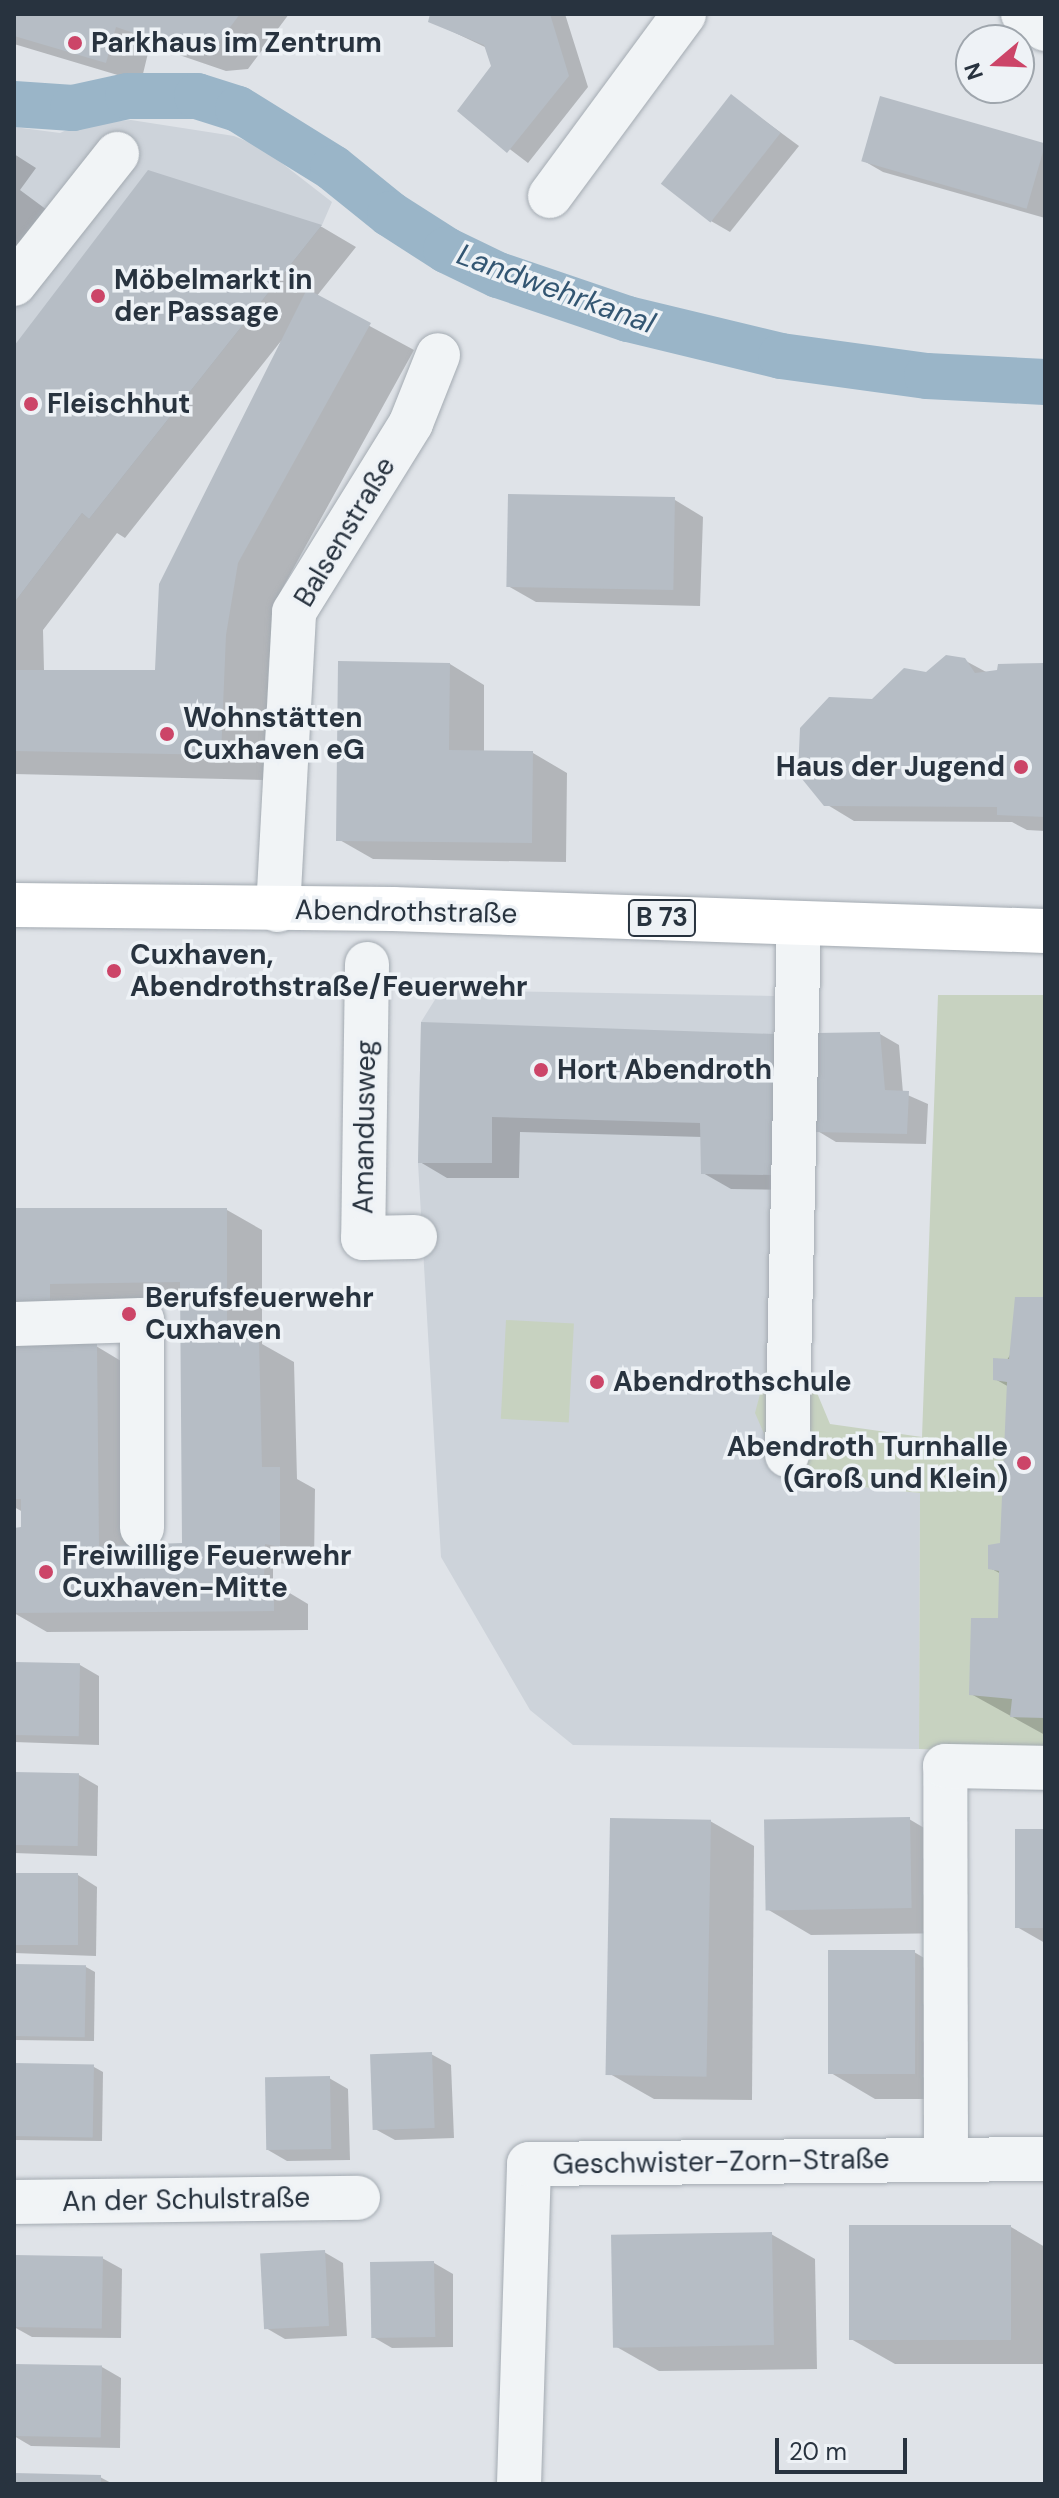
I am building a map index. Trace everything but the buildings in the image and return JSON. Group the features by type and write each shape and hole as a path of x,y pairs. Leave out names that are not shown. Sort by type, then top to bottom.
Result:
{"main road":[{"name":"Abendrothstraße","path":"14,905 409,909 1045,931"}],"street":[{"path":"550,196 684,14"},
{"path":"1023,14 1045,29"},
{"path":"14,284 117,154"},
{"name":"Balsenstraße","path":"278,910 294,612 411,423 438,355"},
{"path":"787,1455 799,924"},
{"name":"Amandusweg","path":"367,964 363,1238 415,1237"},
{"path":"14,1324 142,1320 142,1528"},
{"path":"946,2159 945,1766 1045,1768"},
{"name":"Geschwister-Zorn-Straße","path":"519,2484 529,2164 1045,2159"},
{"name":"An der Schulstraße","path":"14,2202 358,2198"}],"shaded area":[{"path":"131,120 234,136 261,147 332,202 322,225 89,519 82,513 14,603 14,127 60,133 80,124"},
{"name":"Abendrothschule","path":"441,990 774,996 772,1175 784,1479 920,1493 919,1749 573,1745 530,1710 441,1557 418,1163 421,1022"}],"green space":[{"path":"938,995 1045,995 1045,1754 919,1749 920,1493 784,1479 755,1413 771,1352 802,1357 830,1424 922,1437"},
{"path":"506,1320 574,1324 569,1422 501,1419"}],"waterway":[{"name":"Landwehrkanal","path":"14,104 73,108 128,96 197,96 238,109 333,168 390,214 446,250 498,275 628,319 781,356 927,376 1045,382"}],"place":[{"name":"Parkhaus im Zentrum","path":"75,43"},
{"name":"Möbelmarkt in der Passage","path":"98,296"},
{"name":"Fleischhut","path":"31,404"},
{"name":"Wohnstätten Cuxhaven eG","path":"167,734"},
{"name":"Haus der Jugend","path":"1021,767"},
{"name":"Cuxhaven, Abendrothstraße/Feuerwehr","path":"114,971"},
{"name":"Hort Abendroth","path":"541,1070"},
{"name":"Berufsfeuerwehr Cuxhaven","path":"129,1314"},
{"name":"Abendrothschule","path":"597,1382"},
{"name":"Abendroth Turnhalle (Groß und Klein)","path":"1024,1463"},
{"name":"Freiwillige Feuerwehr Cuxhaven-Mitte","path":"46,1572"}]}
